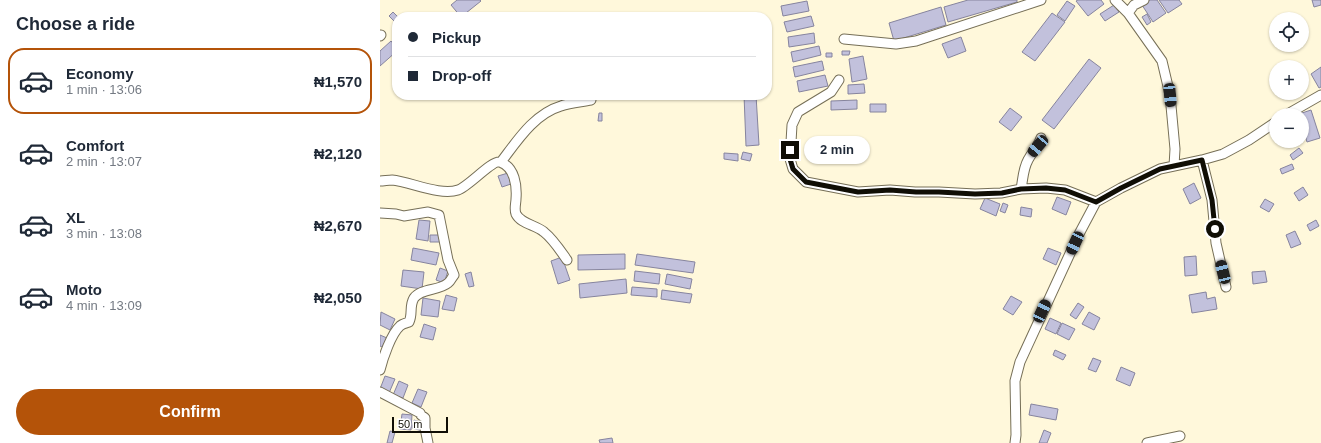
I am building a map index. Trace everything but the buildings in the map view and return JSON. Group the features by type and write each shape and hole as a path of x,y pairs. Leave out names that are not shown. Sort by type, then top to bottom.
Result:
{"street":[{"path":"844,39 896,44 916,41 1041,0"},
{"path":"1115,0 1128,13 1162,61 1170,95 1175,149 1174,166"},
{"path":"1128,13 1134,5 1144,0"},
{"path":"839,80 831,92 798,112 792,125 790,159 793,169 806,182 858,192 890,190 975,194 1002,193 1021,189 1046,188 1065,190 1096,202"},
{"path":"1298,108 1321,95"},
{"path":"380,181 392,180 432,190 454,191 464,188 492,165 501,162 524,132 544,114 560,106 591,100"},
{"path":"1015,443 1015,381 1020,362 1042,311 1096,202 1160,169 1223,154 1249,140 1269,127"},
{"path":"1021,189 1027,161 1038,146 1041,138"},
{"path":"1175,149 1187,163"},
{"path":"1202,160 1212,200 1216,243 1226,287"},
{"path":"501,162 513,172 515,178 516,214 520,218 542,230 551,238 566,260"},
{"path":"380,213 404,216 428,212 439,215 446,253 454,275 449,283 436,289 420,293 414,298 410,308 412,314 411,319 409,322 401,324 396,330 380,370"},
{"path":"380,392 420,413 425,418 428,443"},
{"path":"1147,443 1180,436"}],"route":[{"path":"790,150 790,159 793,169 806,182 858,192 890,190 975,194 1002,193 1021,189 1046,188 1065,190 1096,202 1160,169 1202,160 1212,200 1215,229"}]}
